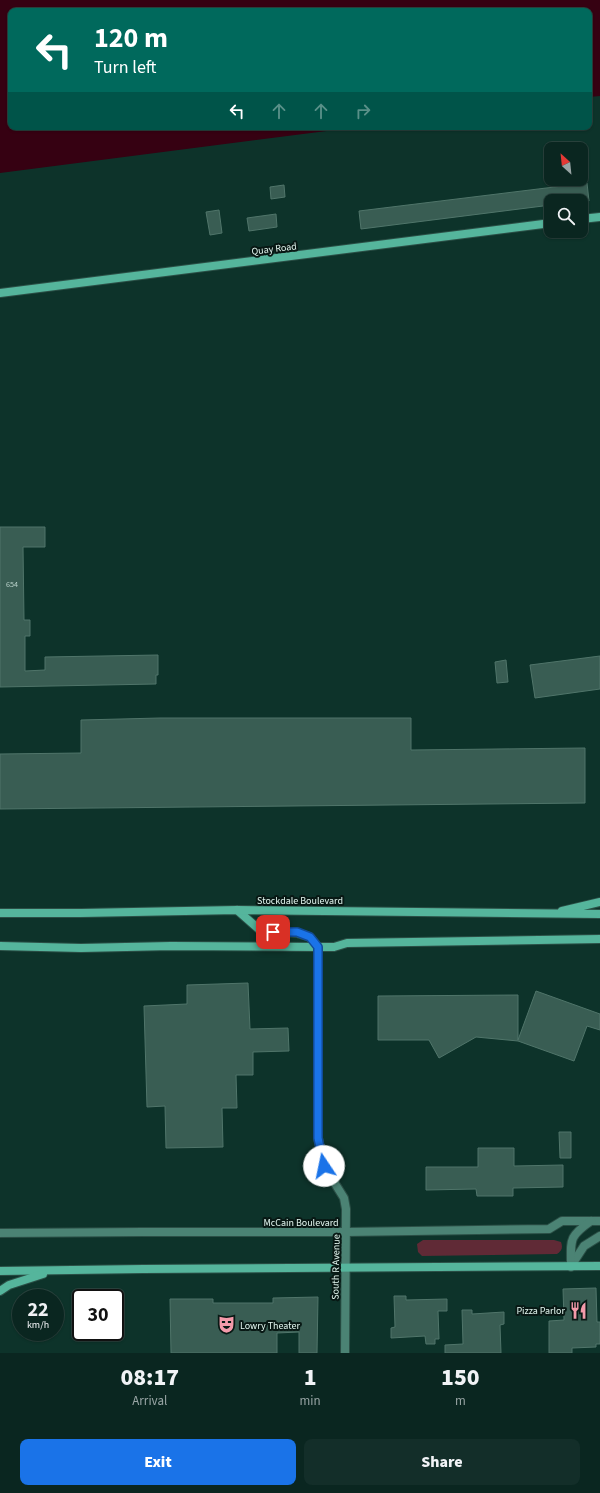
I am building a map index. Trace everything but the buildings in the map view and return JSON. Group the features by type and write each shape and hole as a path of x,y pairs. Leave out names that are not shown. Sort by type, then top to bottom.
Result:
{"main road":[{"path":"588,219 600,217"},
{"name":"Quay Road","path":"0,293 544,224"},
{"path":"549,914 600,902"},
{"path":"237,910 261,932 297,932 310,937 318,947"},
{"name":"Stockdale Boulevard","path":"0,913 237,910 600,914"},
{"path":"0,946 82,948 171,946 334,947 347,943 600,939"},
{"path":"0,1271 600,1266"},
{"path":"0,1291 9,1285 23,1280 40,1275 67,1271"}],"street":[{"name":"South R Avenue","path":"318,947 318,1138 324,1166 344,1198 347,1214 345,1268 345,1353"},
{"name":"McCain Boulevard","path":"0,1233 346,1232 549,1229 562,1221 600,1221"},
{"path":"570,1267 573,1236 577,1231 591,1221"},
{"path":"570,1267 584,1246 600,1236"}],"shaded area":[{"path":"0,0 600,0 600,96 592,97 592,8 8,8 8,130 335,130 0,173"},
{"path":"423,1240 554,1240 561,1242 562,1247 557,1254 422,1256 418,1252 417,1244"}],"place":[{"name":"Pizza Parlor","path":"578,1310"},
{"name":"Lowry Theater","path":"227,1325"}],"route":[{"path":"273,932 297,932 310,937 318,947 318,1138 324,1166"}]}
